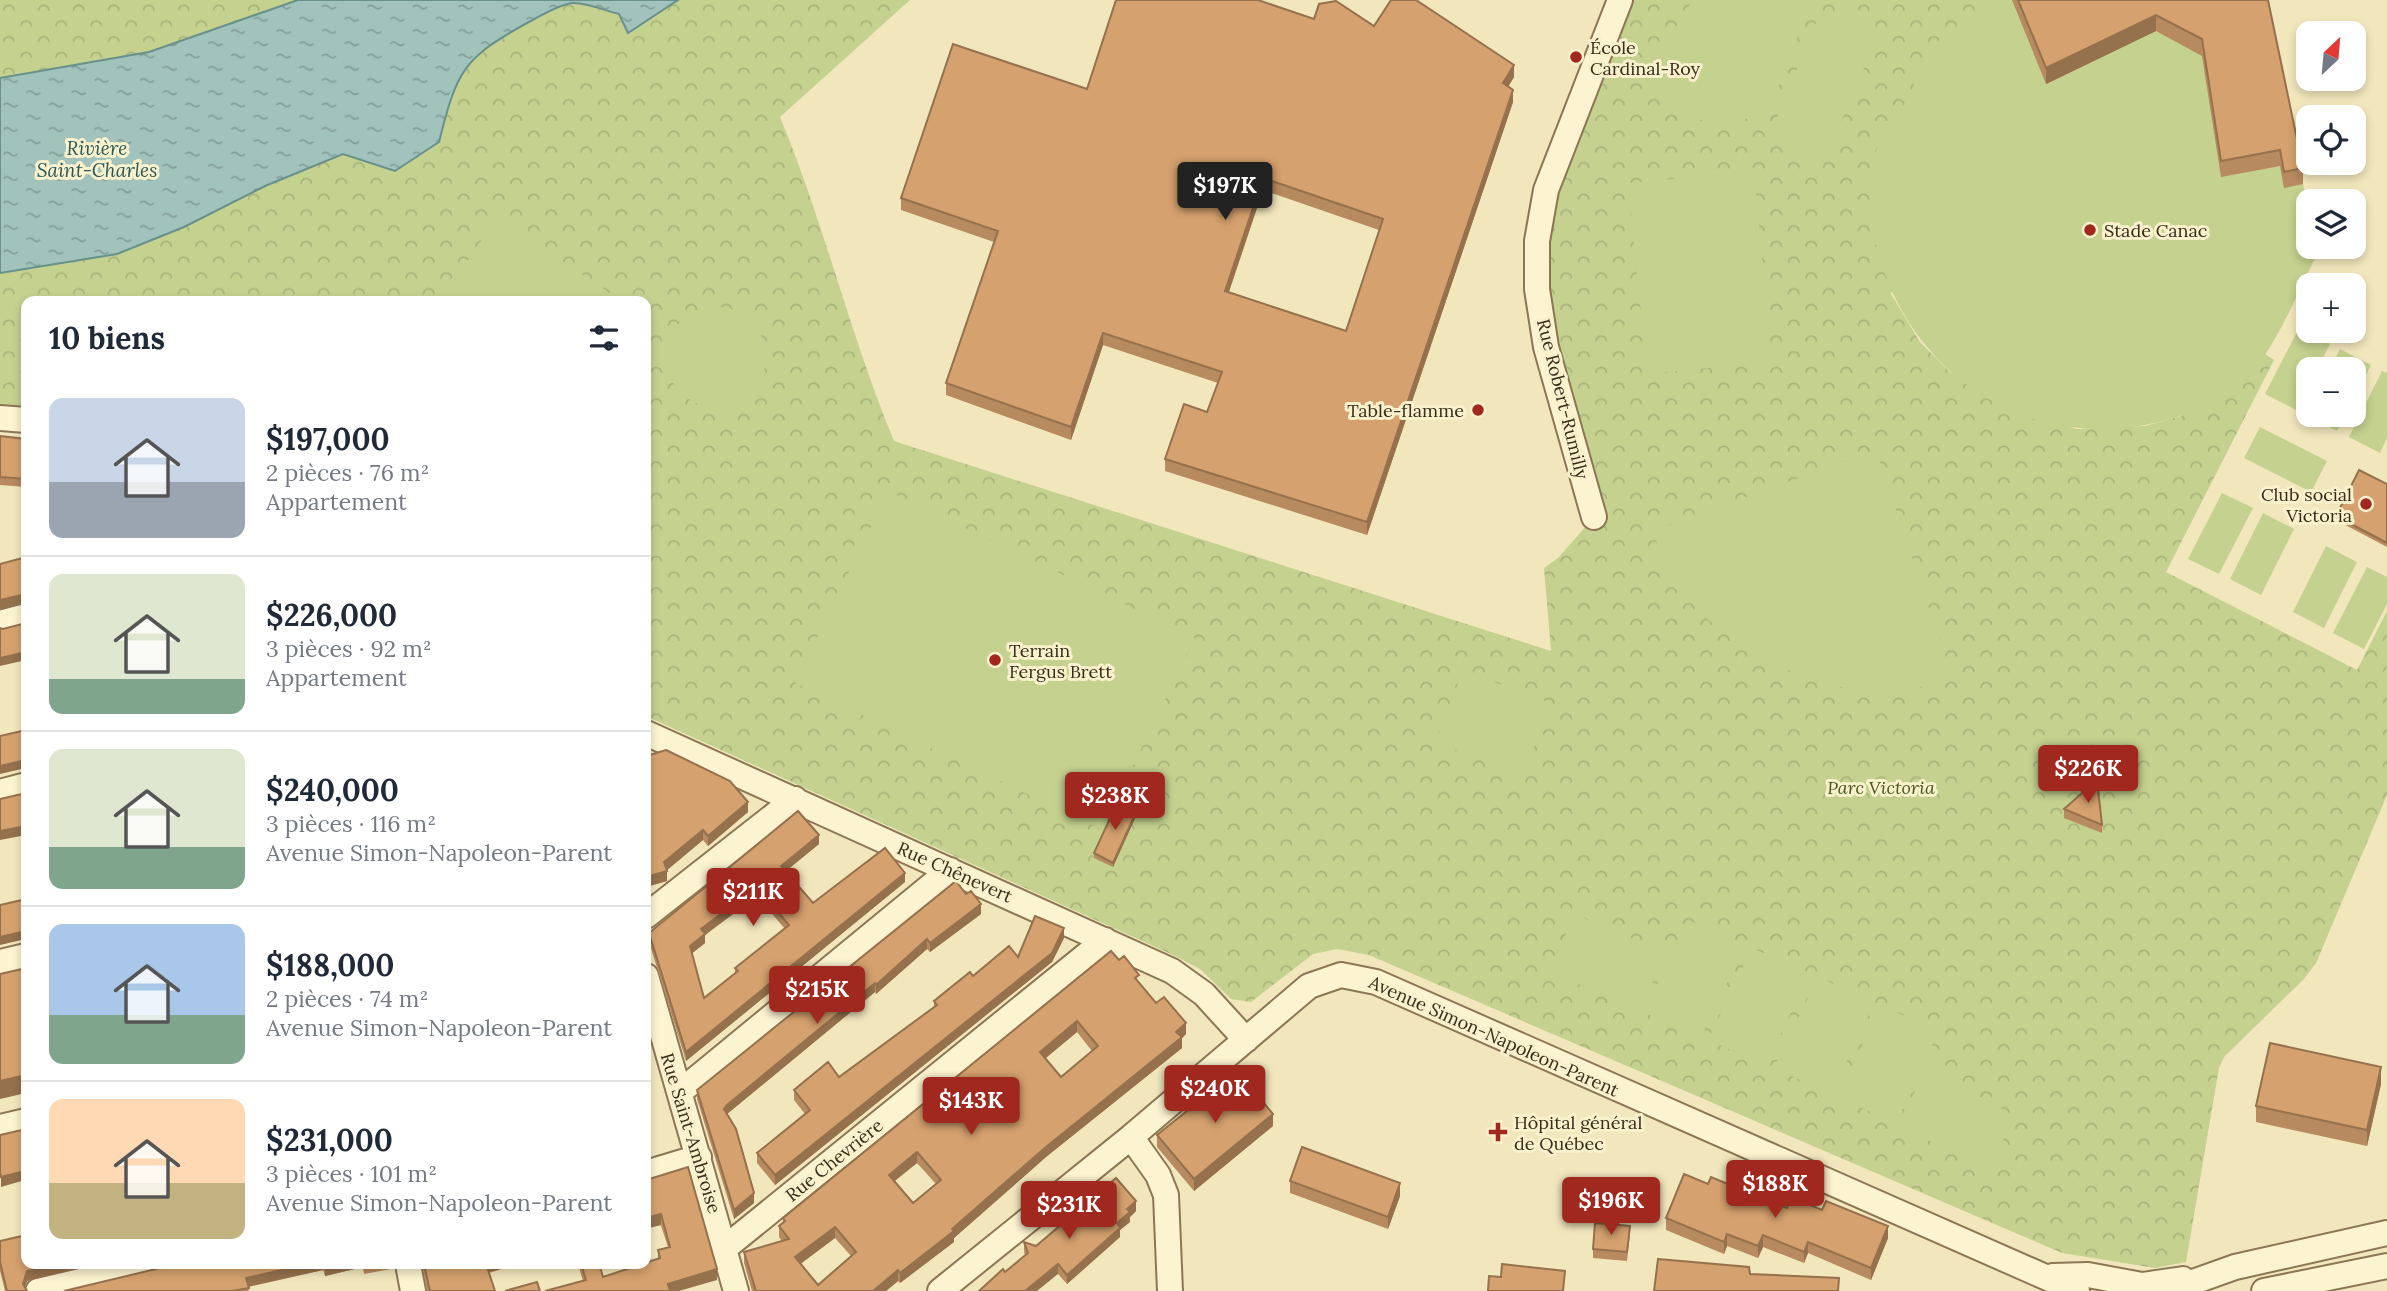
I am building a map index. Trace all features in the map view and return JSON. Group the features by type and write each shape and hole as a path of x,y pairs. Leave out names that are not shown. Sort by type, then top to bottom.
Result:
{"street":[{"name":"Rue Robert-Rumilly","path":"1594,517 1546,347 1536,289 1537,241 1546,190 1620,0"},
{"path":"0,418 21,420"},
{"path":"0,623 21,617"},
{"name":"Rue Chênevert","path":"651,735 1172,971 1204,994 1246,1040"},
{"path":"0,792 21,786"},
{"path":"651,912 795,799"},
{"path":"680,1092 950,870"},
{"name":"Rue Chevrière","path":"725,1248 1105,940"},
{"path":"0,962 21,957"},
{"name":"Avenue Simon-Napoleon-Parent","path":"940,1291 1131,1138 1322,979 1342,975 1376,982 2049,1276 2077,1291"},
{"name":"Rue Saint-Ambroise","path":"651,1016 654,1040 680,1092 725,1248 734,1290"},
{"path":"0,1127 21,1122"},
{"path":"1131,1138 1158,1175 1167,1195 1170,1291"},
{"path":"651,1171 699,1157"},
{"path":"2168,1291 2205,1276 2288,1253 2387,1233"},
{"path":"2264,1291 2295,1288 2387,1266"},
{"path":"38,1291 132,1269"},
{"path":"409,1269 413,1291"},
{"path":"2049,1276 2088,1275 2142,1285 2205,1276"}],"green space":[{"path":"0,0 298,0 149,52 0,78"},
{"name":"Parc Victoria","path":"678,0 910,0 780,117 894,441 1551,651 1544,568 1558,558 1594,517 1546,347 1546,190 1620,0 2012,0 1891,294 1920,342 1949,371 2014,410 2077,429 2145,426 2181,416 2241,382 2265,354 2274,360 2166,572 2357,670 2387,611 2387,795 2316,963 2304,979 2224,1057 2219,1068 2186,1262 2155,1268 2062,1253 1369,955 1337,949 1313,954 1251,1002 1231,999 1200,969 1173,955 651,718 651,296 21,296 21,412 0,410 0,273 117,254 184,227 265,186 343,154 395,171 439,142 451,99 465,69 475,58 505,36 561,6 578,3 619,14 629,33"},
{"path":"1693,0 1811,0 1778,88 1759,112 1743,120 1725,123 1706,121 1689,115 1675,105 1666,91 1662,73 1665,53"},
{"name":"Stade Canac","path":"2009,0 2261,0 2296,153 2296,175 2301,175 2304,189 2296,189 2296,259 2315,259 2308,273 2296,273 2296,297 2275,339 2253,371 2241,383 2215,401 2170,419 2123,428 2070,427 2022,415 1978,392 1940,362 1910,324 1887,280 1873,231 1869,179 1874,155 1912,90 1924,49"},
{"path":"1829,11 1875,29 1878,35 1828,152 1822,160 1816,160 1785,150 1769,137 1818,18"},
{"path":"1754,172 1772,362 1647,374 1628,183"},
{"path":"498,217 614,296 443,296"},
{"path":"716,307 744,315 758,329 766,357 758,385 744,399 716,407 688,399 674,385 666,357 674,329 688,315"},
{"path":"2296,334 2296,343 2330,344 2323,357 2296,357 2296,410 2265,394"},
{"path":"2340,349 2356,357 2336,357"},
{"path":"2366,362 2371,365 2366,375"},
{"path":"2382,371 2387,373 2387,438 2380,453 2349,437 2354,427 2366,427 2366,403"},
{"path":"2260,427 2327,461 2311,492 2244,458"},
{"path":"1876,450 1953,679 1890,692 1830,684 1769,661 1740,644 1714,625 1674,580 1652,531"},
{"name":"Terrain Fergus Brett","path":"888,491 1195,638 1102,830 795,683"},
{"path":"2222,493 2253,508 2219,574 2188,559"},
{"path":"2263,513 2294,529 2261,595 2230,579"},
{"path":"2326,546 2357,562 2324,628 2293,612"},
{"path":"2367,567 2387,577 2387,604 2364,649 2333,633"},
{"path":"1463,670 1550,703 1524,775 1435,742"},
{"path":"1574,914 1666,953 1640,1010 1550,972"},
{"path":"1688,920 1745,945 1701,1037 1644,1012"},
{"path":"1752,948 1810,973 1766,1065 1708,1040"},
{"path":"1818,977 1875,1002 1831,1094 1774,1068"},
{"path":"1882,1006 1939,1031 1896,1123 1837,1097"},
{"path":"1928,1068 2015,1116 1987,1173 1898,1123"}],"water":[{"name":"Rivière Saint-Charles","path":"298,0 678,0 628,33 619,14 590,5 572,3 549,11 505,36 488,47 465,69 451,99 439,142 395,171 343,154 265,186 184,227 117,254 0,273 0,78 149,52"}],"building":[{"path":"1116,0 1258,0 1314,19 1319,4 1336,1 1374,26 1391,0 1416,0 1514,65 1503,83 1513,90 1367,522 1165,459 1184,404 1207,412 1222,372 1103,333 1071,427 946,383 998,231 901,198 953,44 1087,89","holes":["1263,178 1383,219 1346,331 1225,291"]},
{"path":"2018,0 2268,0 2296,134 2296,169 2284,172 2280,150 2221,161 2202,39 2156,15 2046,68"},
{"path":"0,436 21,438 21,479 0,477"},
{"name":"Club social Victoria","path":"2359,470 2387,484 2387,543 2336,516"},
{"path":"21,558 21,595 0,600 0,564"},
{"path":"21,624 21,653 0,658 0,628"},
{"path":"21,731 21,761 0,766 0,736"},
{"path":"666,750 730,781 748,802 708,836 703,830 664,862 667,871 651,876 651,754"},
{"path":"2097,780 2102,825 2064,809"},
{"path":"21,794 21,827 0,831 0,799"},
{"path":"1118,801 1137,810 1113,863 1094,853"},
{"path":"798,811 819,835 781,866 813,903 885,848 905,873 686,1052 651,939 651,931","holes":["757,887 789,925 735,968 738,971 704,998 690,946 705,934 701,929"]},
{"path":"956,881 966,894 971,891 981,904 930,943 927,939 876,985 875,983 724,1109 736,1129 754,1193 734,1210 697,1090"},
{"path":"21,900 21,932 0,937 0,905"},
{"path":"1035,916 1064,928 1052,953 775,1175 757,1153 810,1110 794,1090 828,1062 839,1077 937,1005 934,1001 970,972 973,976 1009,946 1018,957"},
{"path":"1111,951 1119,960 1124,956 1139,975 1135,978 1156,1003 1164,997 1186,1023 1176,1032 1182,1037 1046,1147 952,1229 954,1231 873,1291 756,1291 744,1252 789,1239 779,1226 785,1221 783,1218","holes":["1077,1021 1098,1046 1061,1077 1040,1052","917,1152 941,1180 913,1203 889,1175","835,1227 856,1252 818,1285 795,1257"]},
{"path":"21,969 21,1076 0,1081 0,974"},
{"path":"2270,1043 2381,1067 2367,1130 2256,1106"},
{"path":"1237,1071 1273,1114 1194,1179 1157,1135"},
{"path":"21,1130 21,1172 1,1177 0,1135"},
{"path":"1302,1147 1400,1183 1388,1217 1290,1181"},
{"path":"688,1167 717,1269 668,1284 670,1291 545,1291 586,1280 583,1269 601,1269 603,1277 627,1269 651,1269 651,1261 660,1258 658,1250 670,1247 661,1214 651,1217 651,1178"},
{"path":"1684,1174 1708,1184 1711,1177 1787,1208 1791,1197 1822,1210 1826,1201 1888,1226 1871,1268 1808,1242 1804,1252 1763,1235 1758,1246 1727,1234 1724,1242 1666,1218"},
{"path":"1116,1178 1136,1201 1127,1209 1130,1212 1117,1223 1120,1228 1067,1275 1058,1264 1025,1291 979,1291 1003,1269 1005,1272 1028,1253 1024,1242 1036,1246"},
{"path":"1595,1223 1630,1226 1627,1252 1593,1249"},
{"path":"21,1236 21,1269 36,1269 27,1271 23,1284 27,1291 7,1291 0,1262 0,1241"},
{"path":"1658,1259 1749,1267 1750,1274 1839,1278 1838,1291 1654,1291"},
{"path":"1502,1264 1565,1271 1563,1291 1488,1291 1489,1276 1501,1277"},
{"path":"156,1269 286,1269 246,1278 249,1288 232,1291 64,1291"},
{"path":"425,1269 488,1269 495,1291 430,1291"},
{"path":"537,1282 540,1291 505,1291"}],"place":[{"name":"École Cardinal-Roy","path":"1576,57"},
{"name":"Stade Canac","path":"2090,230"},
{"name":"Table-flamme","path":"1478,410"},
{"name":"Club social Victoria","path":"2366,504"},
{"name":"Terrain Fergus Brett","path":"995,660"},
{"name":"Hôpital général de Québec","path":"1498,1132"}]}
